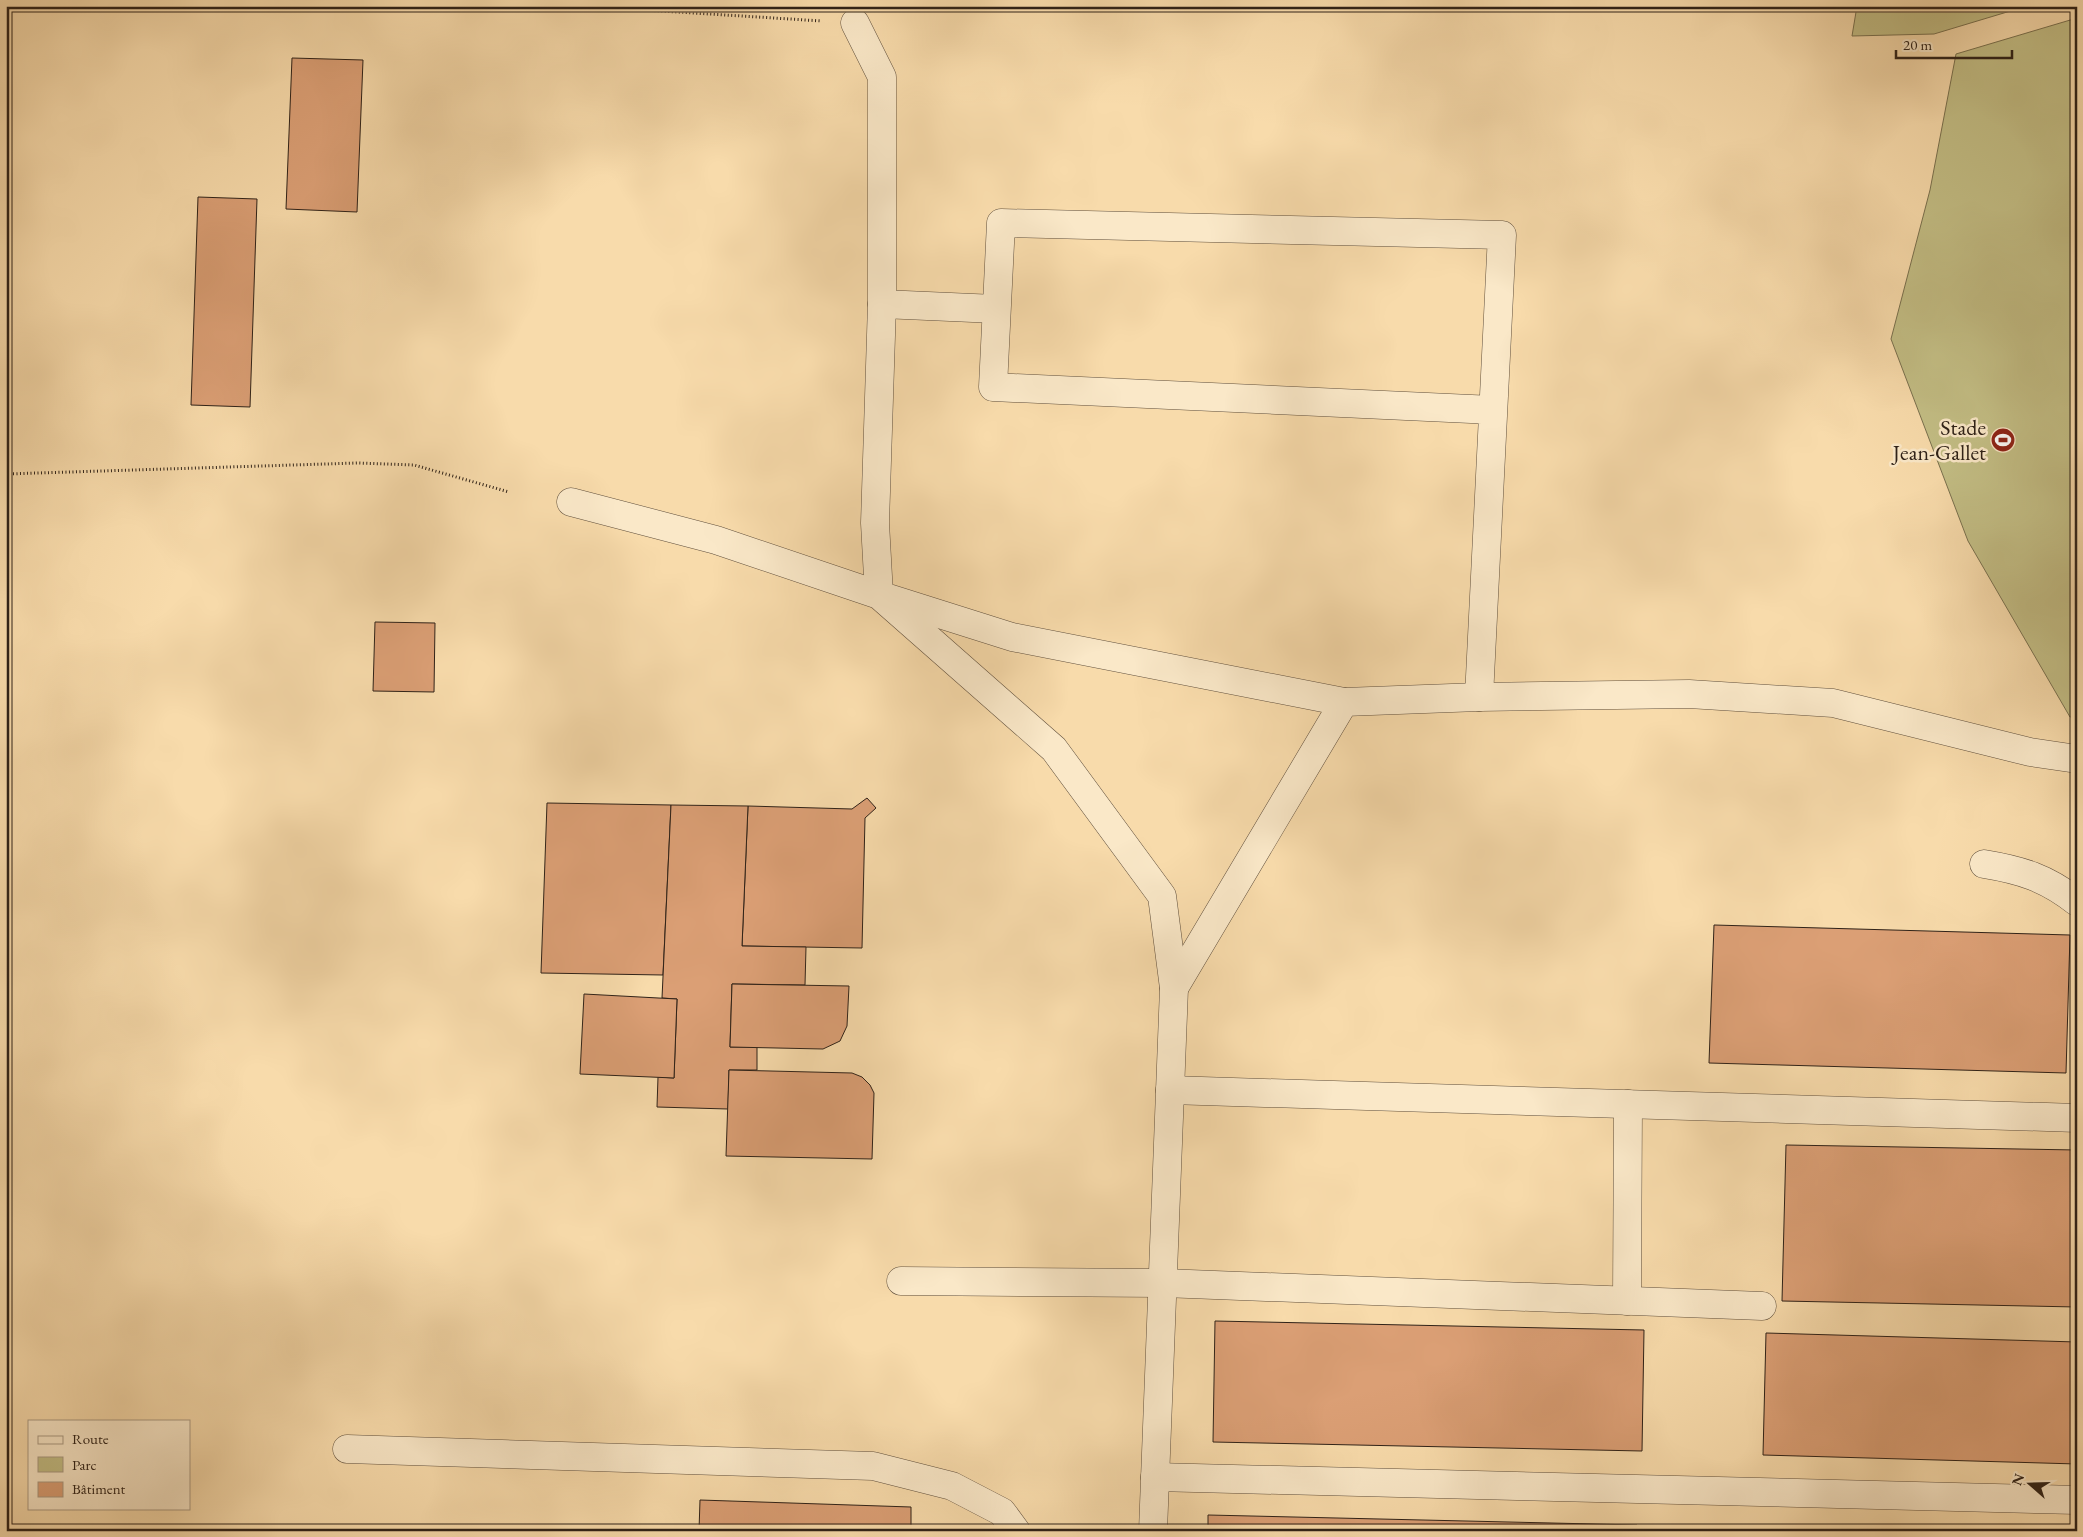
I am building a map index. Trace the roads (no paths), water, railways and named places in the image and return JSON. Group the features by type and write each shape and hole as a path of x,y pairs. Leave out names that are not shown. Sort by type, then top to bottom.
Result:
{"lane":[{"path":"855,23 882,77 882,304 875,523 879,595 1054,748 1162,896 1174,988 1153,1531"},
{"path":"1479,697 1502,235 1000,223 993,387 1493,410"},
{"path":"882,304 996,309"},
{"path":"571,502 716,540 879,595 1012,637 1344,702 1479,697 1689,694 1833,703 2030,752 2077,759"},
{"path":"1174,988 1344,702"},
{"path":"1984,864 2018,870 2059,888 2077,902"},
{"path":"1170,1090 2077,1118"},
{"path":"1627,1301 1628,1104"},
{"path":"901,1281 1162,1283 1762,1306"},
{"path":"347,1449 873,1466 952,1486 1002,1512 1016,1531"},
{"path":"1155,1477 2077,1500"}],"place":[{"name":"Stade Jean-Gallet","path":"2003,440"}]}
